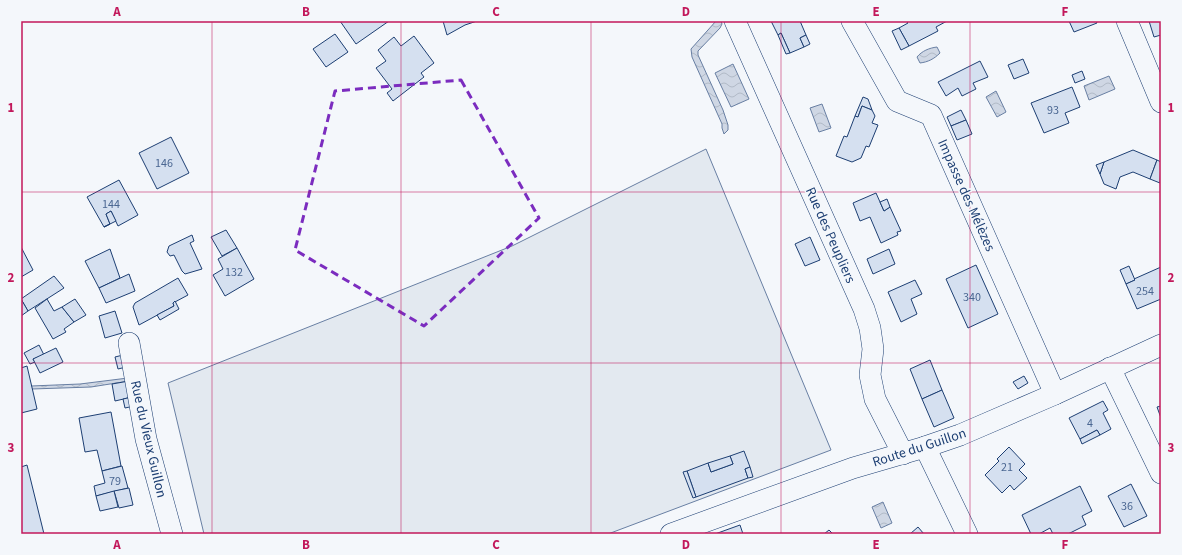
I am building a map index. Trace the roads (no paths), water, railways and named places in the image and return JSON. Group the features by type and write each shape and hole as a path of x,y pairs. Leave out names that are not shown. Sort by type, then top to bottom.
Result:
{"street":[{"name":"Rue des Peupliers","path":"735,21 864,309 870,328 872,349 870,375 875,399 902,454"},
{"name":"Impasse des Mélèzes","path":"852,21 898,101 932,115 1055,394"},
{"path":"1127,21 1161,102"},
{"name":"Rue du Vieux Guillon","path":"128,343 146,439 172,534"},
{"name":"Route du Guillon","path":"671,534 853,468 960,435 1055,394 1161,345"},
{"path":"1110,368 1161,473"},
{"path":"925,447 967,534"}],"water":[{"path":"716,21 721,21 722,24 720,28 698,51 698,55 723,110 728,125 728,130 724,134 722,124 692,57 691,49"},
{"path":"937,47 940,53 931,60 920,63 917,57 919,55 926,50"},
{"path":"733,64 749,99 731,107 715,73"},
{"path":"1109,76 1115,89 1089,100 1084,86"},
{"path":"996,91 1006,112 997,117 986,97"},
{"path":"822,104 831,128 819,132 810,108"},
{"path":"128,378 129,381 91,387 32,389 31,386 80,384"},
{"path":"883,502 892,523 881,528 872,507"}]}
